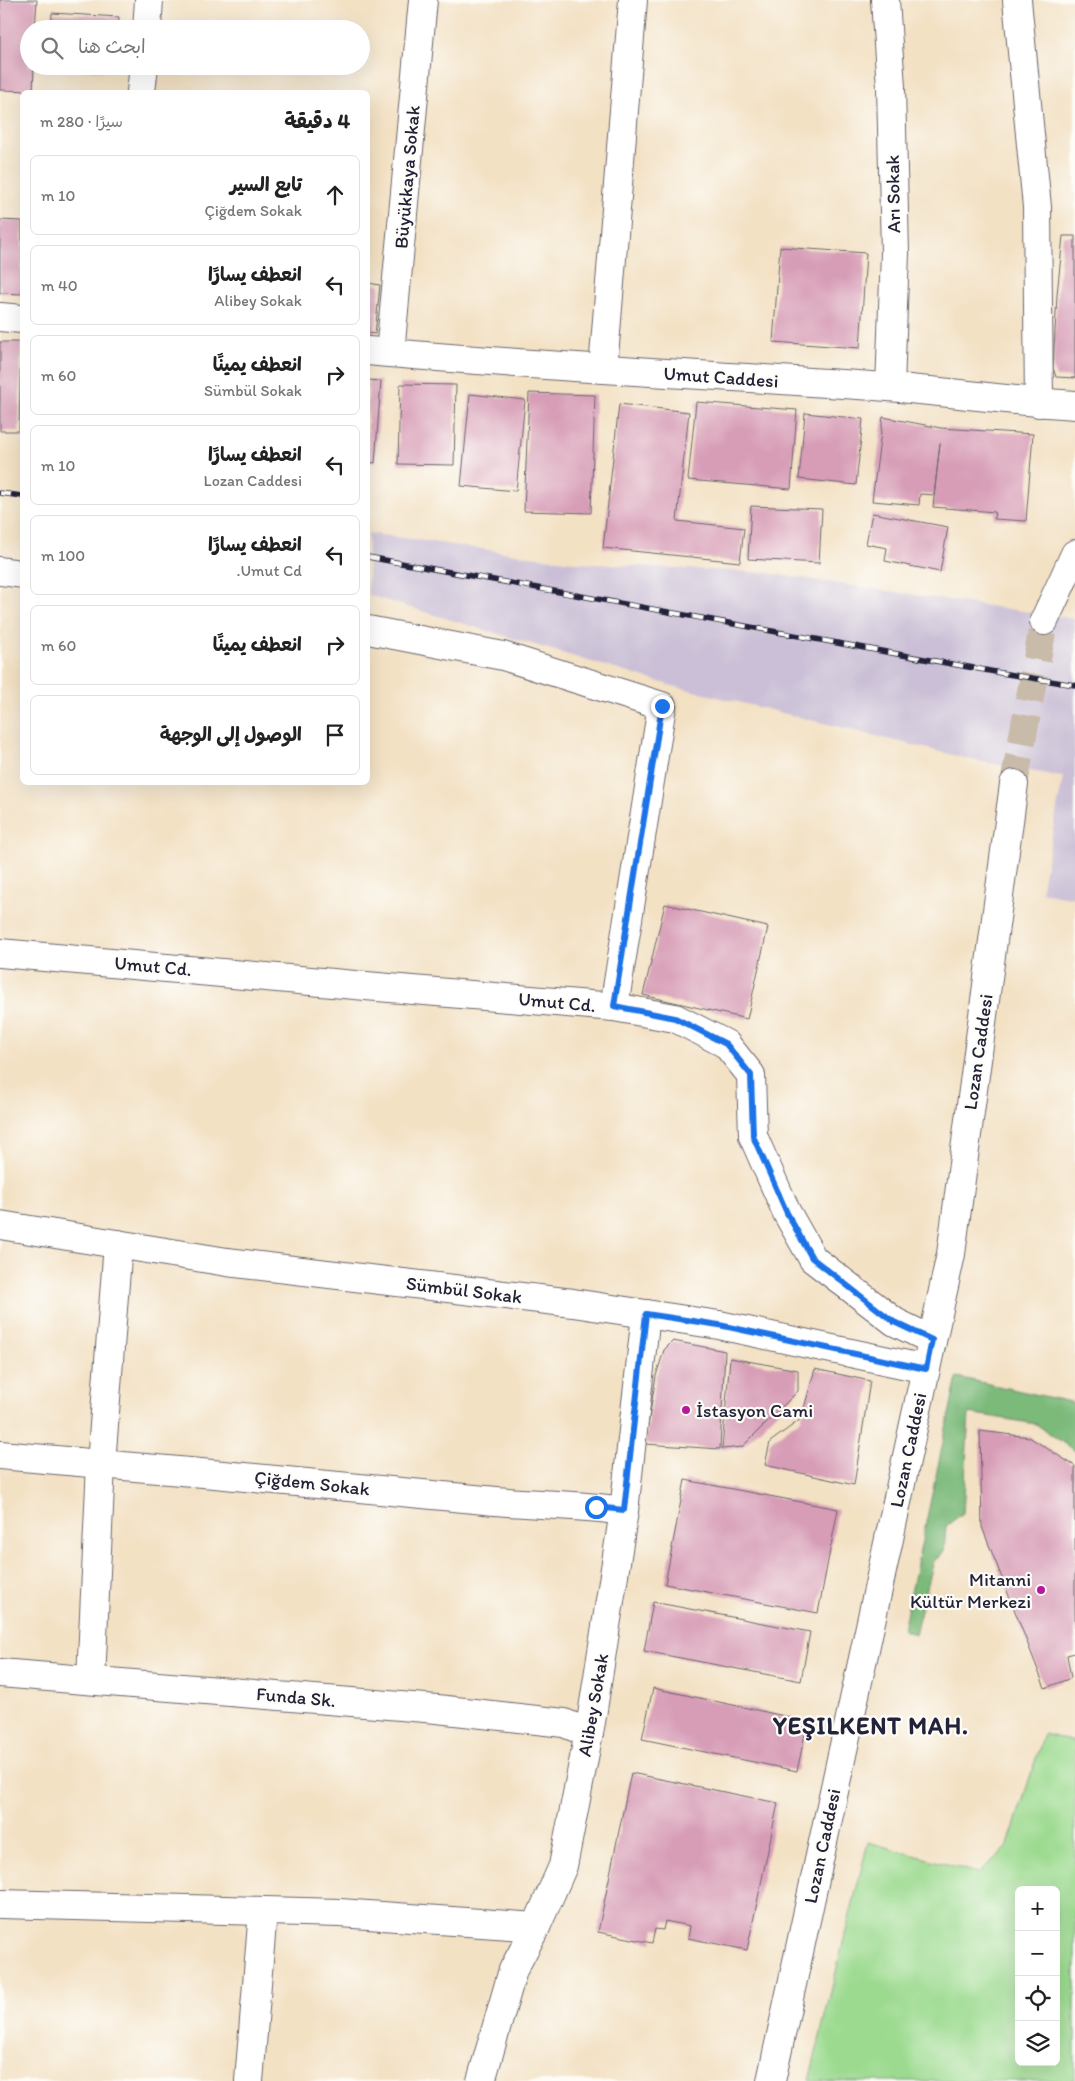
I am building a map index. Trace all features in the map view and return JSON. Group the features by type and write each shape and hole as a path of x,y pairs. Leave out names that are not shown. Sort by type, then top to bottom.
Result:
{"street":[{"path":"148,20 149,0"},
{"name":"Büyükkaya Sokak","path":"379,352 423,0"},
{"path":"603,369 632,0"},
{"name":"Arı Sokak","path":"885,0 891,87 894,253 890,388"},
{"path":"1016,0 1036,206 1039,403"},
{"path":"142,90 143,75"},
{"path":"0,317 20,319"},
{"name":"Umut Caddesi","path":"379,352 890,388 1075,405"},
{"path":"1044,621 1075,554"},
{"path":"0,571 20,574"},
{"path":"370,630 503,656 662,706 614,1006"},
{"name":"Lozan Caddesi","path":"771,2081 951,1254 1014,784"},
{"name":"Umut Cd.","path":"0,953 614,1006 675,1018 726,1044 751,1075 753,1136 787,1213 812,1258 894,1322 932,1340"},
{"name":"Sümbül Sokak","path":"0,1225 227,1262 573,1302 719,1325 926,1369"},
{"path":"91,1680 101,1464 118,1244"},
{"name":"Alibey Sokak","path":"481,2081 513,1970 536,1927 563,1866 589,1733 624,1510 646,1314"},
{"name":"Çiğdem Sokak","path":"0,1455 236,1475 532,1505 624,1510"},
{"name":"Funda Sk.","path":"0,1673 437,1709 564,1723 589,1733"},
{"path":"0,1904 340,1913 536,1927"},
{"path":"249,2081 263,1911"}],"shaded area":[{"path":"370,533 580,563 767,573 1075,619 1075,898 1041,892 1063,777 977,761 669,685 370,596"}],"green space":[{"path":"957,1377 1075,1403 1075,1451 1036,1424 969,1413 963,1513 946,1526 944,1552 934,1561 915,1634 903,1630"},
{"path":"1044,1734 1075,1742 1075,2081 809,2081 868,1842 978,1873 1007,1848"}],"building":[{"path":"0,0 37,0 36,20 20,20 20,75 34,75 33,90 0,90"},
{"path":"52,13 119,17 119,20 52,20"},
{"path":"0,220 20,221 20,294 0,293"},
{"path":"1063,236 1075,236 1075,378 1056,377 1053,368 1057,295"},
{"path":"780,247 866,253 860,348 773,342"},
{"path":"370,283 380,285 375,334 370,333"},
{"path":"0,342 20,342 19,431 0,431"},
{"path":"370,380 381,381 375,463 370,462"},
{"path":"400,384 456,385 454,465 398,464"},
{"path":"529,393 595,395 591,513 524,511"},
{"path":"470,394 525,400 516,491 461,486"},
{"path":"696,402 797,410 791,489 688,480"},
{"path":"619,404 689,412 677,521 744,528 740,562 603,548"},
{"path":"805,413 863,419 856,485 799,479"},
{"path":"883,417 941,428 1033,434 1026,521 994,519 995,512 933,507 940,443 934,495 920,494 919,505 872,501"},
{"path":"751,506 822,509 819,563 748,559"},
{"path":"872,513 948,527 940,572 885,561 887,548 866,544"},
{"path":"665,904 768,927 747,1019 643,995"},
{"name":"İstasyon Cami","path":"673,1341 725,1351 720,1449 645,1444 656,1376 664,1350"},
{"path":"730,1358 798,1370 798,1391 742,1447 722,1449"},
{"path":"815,1369 870,1381 854,1485 765,1465 770,1442 801,1419"},
{"name":"Mitanni Kültür Merkezi","path":"980,1431 1029,1437 1075,1466 1075,1653 1067,1655 1071,1678 1045,1688 982,1527"},
{"path":"685,1480 838,1509 818,1613 665,1584"},
{"path":"653,1602 810,1632 801,1681 644,1651"},
{"path":"653,1688 808,1721 797,1771 642,1739"},
{"path":"631,1773 778,1803 747,1950 688,1938 690,1926 665,1921 663,1930 655,1929 652,1943 598,1932"}],"tunnel":[{"path":"1014,784 1044,621"}],"railway":[{"path":"0,493 20,496"},
{"path":"370,557 1075,685"}],"place":[{"name":"İstasyon Cami","path":"686,1410"},
{"name":"Mitanni Kültür Merkezi","path":"1041,1590"}],"district":[{"name":"YEŞILKENT MAH.","path":"871,1725"}],"route":[{"path":"596,1507 624,1510 646,1314 719,1325 926,1369 932,1340 894,1322 812,1258 787,1213 753,1136 751,1075 726,1044 675,1018 614,1006 662,706"}]}
